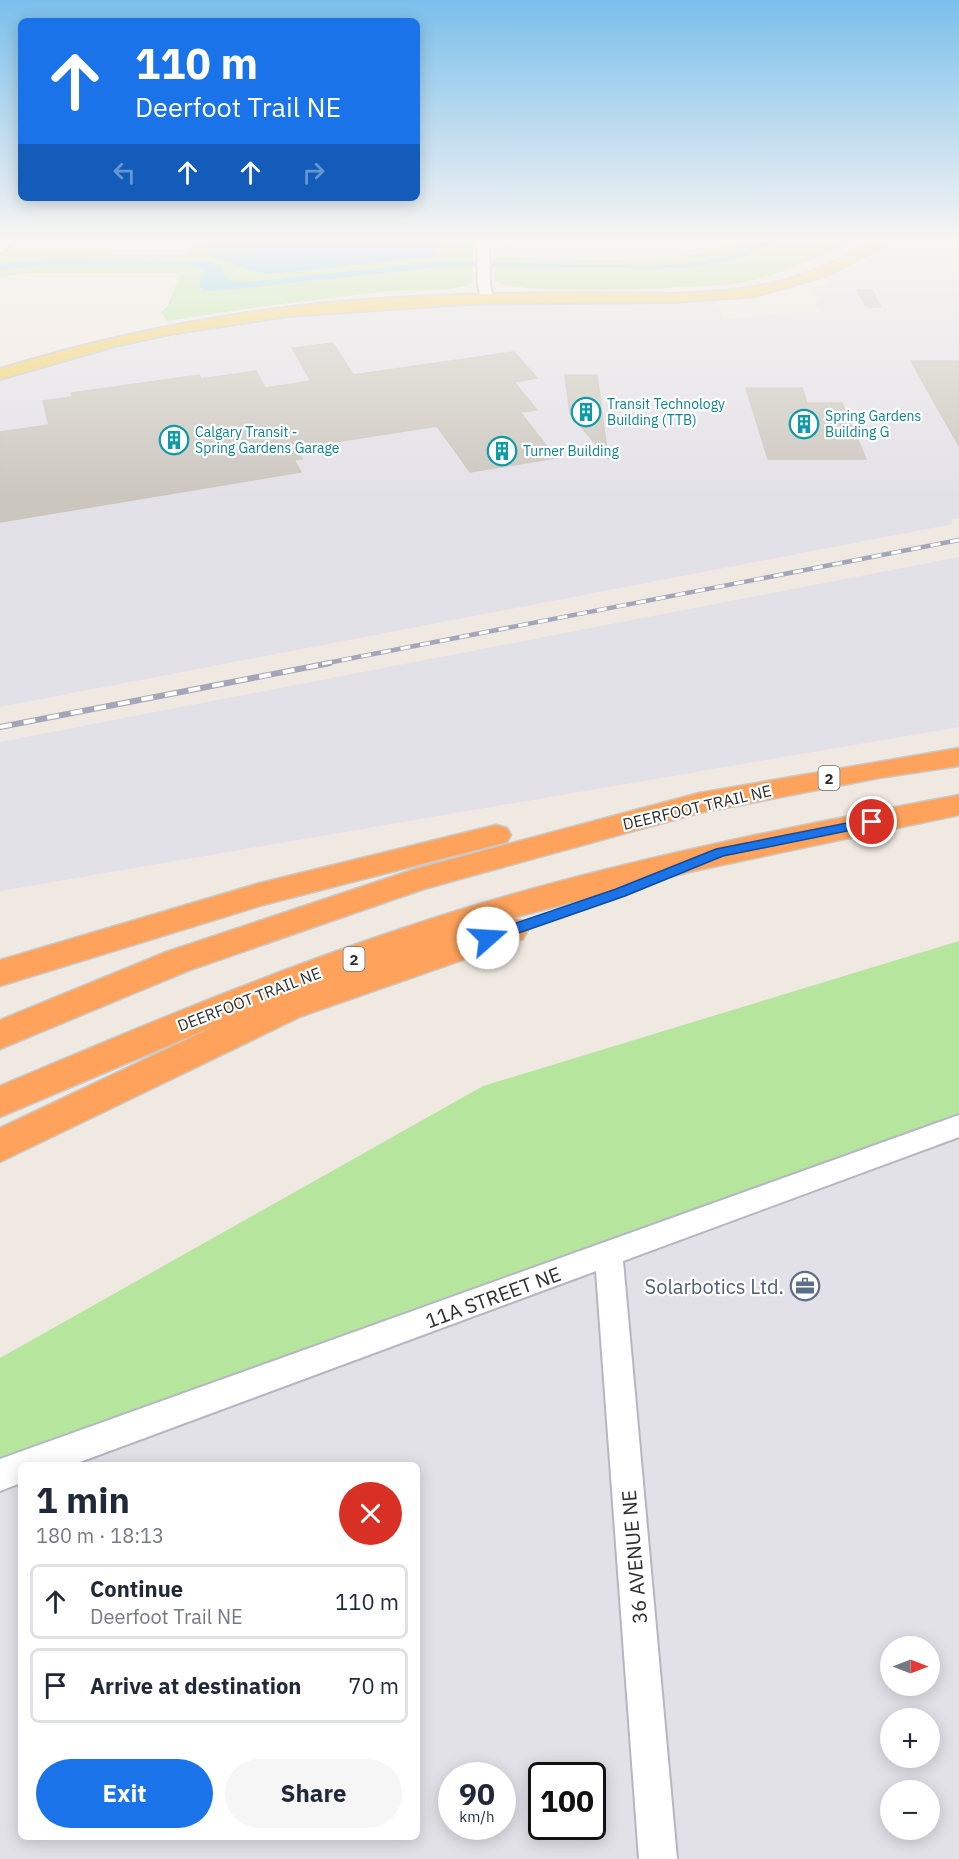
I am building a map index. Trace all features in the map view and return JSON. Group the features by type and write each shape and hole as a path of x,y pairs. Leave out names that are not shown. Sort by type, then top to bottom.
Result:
{"highway":[{"name":"DEERFOOT TRAIL NE","path":"0,1035 178,961 415,880 699,803 879,769 959,757"},
{"path":"0,973 260,894 576,815 699,803"},
{"name":"DEERFOOT TRAIL NE","path":"0,1102 220,1008 424,934 592,884 720,852 959,805"},
{"path":"0,1146 290,1006 621,892 720,852"}],"main road":[{"path":"0,365 115,334 168,325"},
{"path":"0,374 117,343 211,325"}],"street":[{"name":"11A STREET NE","path":"36,1462 959,1126"},
{"name":"36 AVENUE NE","path":"609,1255 658,1859"},
{"path":"0,1475 18,1468"}],"shaded area":[{"path":"244,325 959,325 959,518 951,519 953,524 0,707 0,381 77,357 190,333"},
{"path":"959,557 959,727 0,891 0,742"},
{"path":"959,1115 959,1859 0,1859 0,1459"}],"green space":[{"path":"959,941 959,1115 0,1459 0,1358 483,1086"}],"building":[{"name":"Calgary Transit - Spring Gardens Garage","path":"333,343 353,375 514,352 537,378 514,382 537,410 520,412 556,458 470,472 437,426 296,448 302,459 294,460 301,472 0,522 0,432 49,425 43,401 73,397 71,393 199,375 201,379 256,371 265,388 311,381 292,348"},
{"path":"911,361 959,361 959,446"},
{"name":"Transit Technology Building (TTB)","path":"565,375 597,375 608,458 570,414"},
{"name":"Spring Gardens Building G","path":"746,388 802,388 807,403 842,403 866,459 768,459"}],"railway":[{"path":"322,664 959,540"},
{"path":"0,727 330,663"}],"place":[{"name":"Transit Technology Building (TTB)","path":"586,412"},
{"name":"Spring Gardens Building G","path":"804,424"},
{"name":"Calgary Transit - Spring Gardens Garage","path":"174,440"},
{"name":"Turner Building","path":"502,451"},
{"name":"Solarbotics Ltd.","path":"805,1286"}],"route":[{"path":"488,938 621,892 720,852 872,822"}]}
